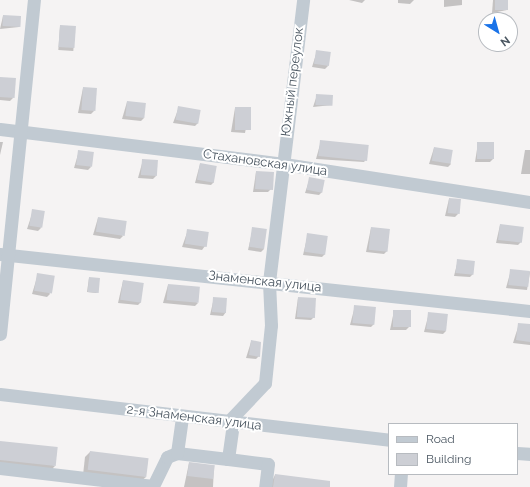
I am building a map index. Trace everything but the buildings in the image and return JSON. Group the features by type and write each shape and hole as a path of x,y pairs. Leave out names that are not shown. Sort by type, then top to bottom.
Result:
{"street":[{"path":"0,334 3,254 20,132 34,0"},
{"name":"Южный переулок","path":"230,423 265,383 271,325 269,282 303,0"},
{"name":"Стахановская улица","path":"0,129 284,164 530,202"},
{"name":"Знаменская улица","path":"3,254 530,310"},
{"name":"2-я Знаменская улица","path":"0,394 230,423 388,440"},
{"path":"176,453 182,417"},
{"path":"228,459 230,423"},
{"path":"0,468 153,486 167,458 176,453 268,464 265,487"},
{"path":"518,453 530,454"},
{"path":"400,487 401,475"}]}
